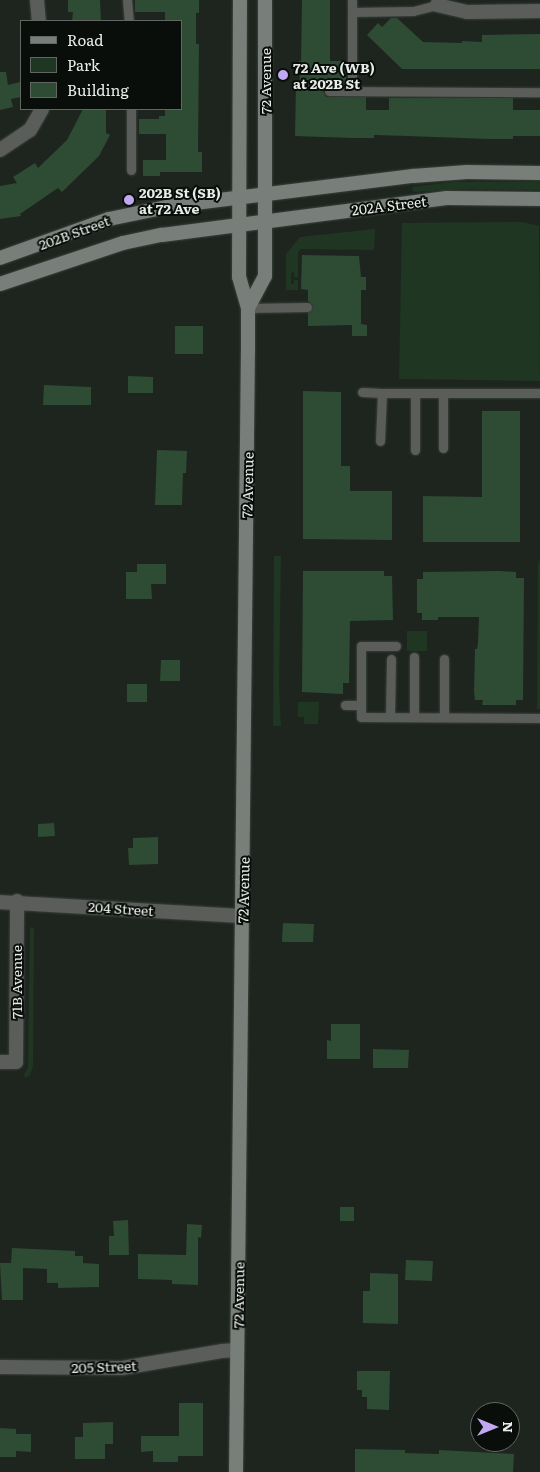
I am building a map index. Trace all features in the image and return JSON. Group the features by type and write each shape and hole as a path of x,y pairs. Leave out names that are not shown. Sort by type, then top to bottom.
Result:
{"main road":[{"name":"72 Avenue","path":"236,1472 248,308 239,277 240,0"},
{"name":"72 Avenue","path":"248,308 265,276 265,0"},
{"name":"202A Street","path":"239,198 413,176 467,172 540,173"},
{"name":"202B Street","path":"0,258 94,224 138,212 239,198"},
{"name":"202A Street","path":"239,225 447,198 540,199"},
{"name":"202B Street","path":"0,284 123,243 162,235 239,225"}],"street":[{"path":"37,0 39,20"},
{"path":"437,5 467,12 540,11"},
{"path":"0,150 30,130 41,110"},
{"name":"204 Street","path":"0,902 17,901 243,916"},
{"name":"71B Avenue","path":"0,1062 16,1062 17,901"},
{"name":"205 Street","path":"0,1367 122,1368 237,1350"}],"lane":[{"path":"127,0 129,20"},
{"path":"352,0 352,90"},
{"path":"352,12 413,11 437,5"},
{"path":"329,91 540,92"},
{"path":"130,170 131,110"},
{"path":"248,308 307,307"},
{"path":"362,392 540,394"},
{"path":"380,441 382,393"},
{"path":"415,393 415,450"},
{"path":"442,394 442,448"},
{"path":"396,646 362,646 362,717 540,718"},
{"path":"414,657 414,717"},
{"path":"390,717 391,659"},
{"path":"444,660 444,717"},
{"path":"345,705 362,705"}],"green space":[{"path":"453,182 540,182 540,190 463,189 413,192 412,187"},
{"path":"523,222 539,226 540,381 399,379 402,223"},
{"path":"375,229 374,250 301,249 298,252 298,277 294,277 294,272 291,273 291,284 294,284 294,280 298,280 298,290 286,290 286,254 300,237"},
{"path":"274,556 281,556 279,688 281,726 273,726"},
{"path":"540,558 540,709 537,709 538,565"},
{"path":"407,631 427,631 427,651 407,651"},
{"path":"298,702 319,702 318,724 304,724 304,717 298,717"},
{"path":"30,927 34,928 33,1066 30,1075 25,1078 24,1074 28,1068"}],"building":[{"path":"68,0 100,0 101,20 72,20 73,12 68,12"},
{"path":"135,0 199,0 199,13 196,13 196,44 199,44 198,152 202,152 202,172 160,172 160,176 143,176 143,160 166,160 166,134 139,134 139,119 159,119 159,116 165,116 165,110 182,110 182,20 165,20 165,12 135,12"},
{"path":"302,0 330,0 330,61 346,61 346,85 326,86 323,91 326,97 366,97 366,110 389,110 389,98 513,98 513,110 540,110 540,136 513,136 513,139 489,139 374,135 374,138 295,136 296,86 300,86 299,61 301,61"},
{"path":"391,18 397,18 423,42 482,42 482,35 540,34 540,69 402,69 367,35 378,23 382,27"},
{"path":"0,72 6,72 8,85 20,82 20,97 11,99 13,107 0,110"},
{"path":"82,110 106,110 106,133 110,135 99,156 62,192 58,188 20,214 21,216 0,219 0,186 17,183 13,177 35,163 38,168 67,140"},
{"path":"302,255 359,256 361,277 366,277 366,290 361,290 361,324 367,325 367,336 352,336 352,325 308,326 308,313 313,306 308,301 308,290 301,289"},
{"path":"175,326 203,326 203,354 175,354"},
{"path":"128,376 153,377 153,393 128,393"},
{"path":"44,385 91,387 91,405 43,405"},
{"path":"303,391 341,392 341,466 350,466 350,491 392,491 392,540 303,539"},
{"path":"482,411 520,411 520,542 423,542 423,496 482,497"},
{"path":"157,450 187,451 186,473 183,473 182,505 155,505"},
{"path":"137,564 166,564 166,584 151,584 152,599 126,599 126,572 137,572"},
{"path":"303,571 384,571 384,576 392,576 393,620 350,621 349,683 343,683 343,694 302,692"},
{"path":"423,572 516,572 516,578 524,578 523,700 516,700 516,705 482,705 483,700 475,700 474,692 475,649 477,649 478,643 479,617 438,617 438,620 422,620 422,613 417,613 417,579 423,579"},
{"path":"161,660 180,660 180,681 160,681"},
{"path":"127,684 147,684 147,702 127,702"},
{"path":"54,823 55,836 38,837 38,824"},
{"path":"158,837 158,864 129,865 128,848 133,848 133,838"},
{"path":"283,923 314,924 313,942 282,942"},
{"path":"331,1024 360,1024 360,1059 327,1059 327,1040 331,1041"},
{"path":"373,1049 409,1050 408,1068 373,1068"},
{"path":"340,1207 354,1207 354,1221 340,1221"},
{"path":"128,1220 129,1255 109,1255 109,1236 114,1236 113,1221"},
{"path":"187,1224 202,1225 201,1238 198,1237 198,1285 172,1284 172,1280 138,1279 138,1254 186,1255"},
{"path":"12,1248 75,1251 75,1256 83,1256 83,1263 99,1264 99,1287 58,1288 58,1283 47,1283 47,1269 23,1268 23,1300 2,1300 0,1263 11,1263"},
{"path":"406,1260 433,1261 432,1281 405,1280"},
{"path":"370,1273 398,1274 398,1324 363,1323 363,1291 370,1291"},
{"path":"357,1371 390,1371 389,1410 367,1409 367,1397 362,1397 362,1390 357,1390"},
{"path":"179,1403 203,1403 203,1456 178,1456 178,1462 153,1462 153,1451 141,1452 141,1436 179,1436"},
{"path":"113,1422 113,1444 105,1444 105,1459 75,1459 75,1437 83,1437 83,1423"},
{"path":"0,1428 16,1429 16,1434 31,1434 31,1452 16,1451 16,1457 0,1457"},
{"path":"355,1449 405,1450 405,1453 439,1454 439,1450 514,1454 513,1472 355,1472"}],"place":[{"name":"72 Ave (WB) at 202B St","path":"283,75"},
{"name":"202B St (SB) at 72 Ave","path":"129,200"}]}
